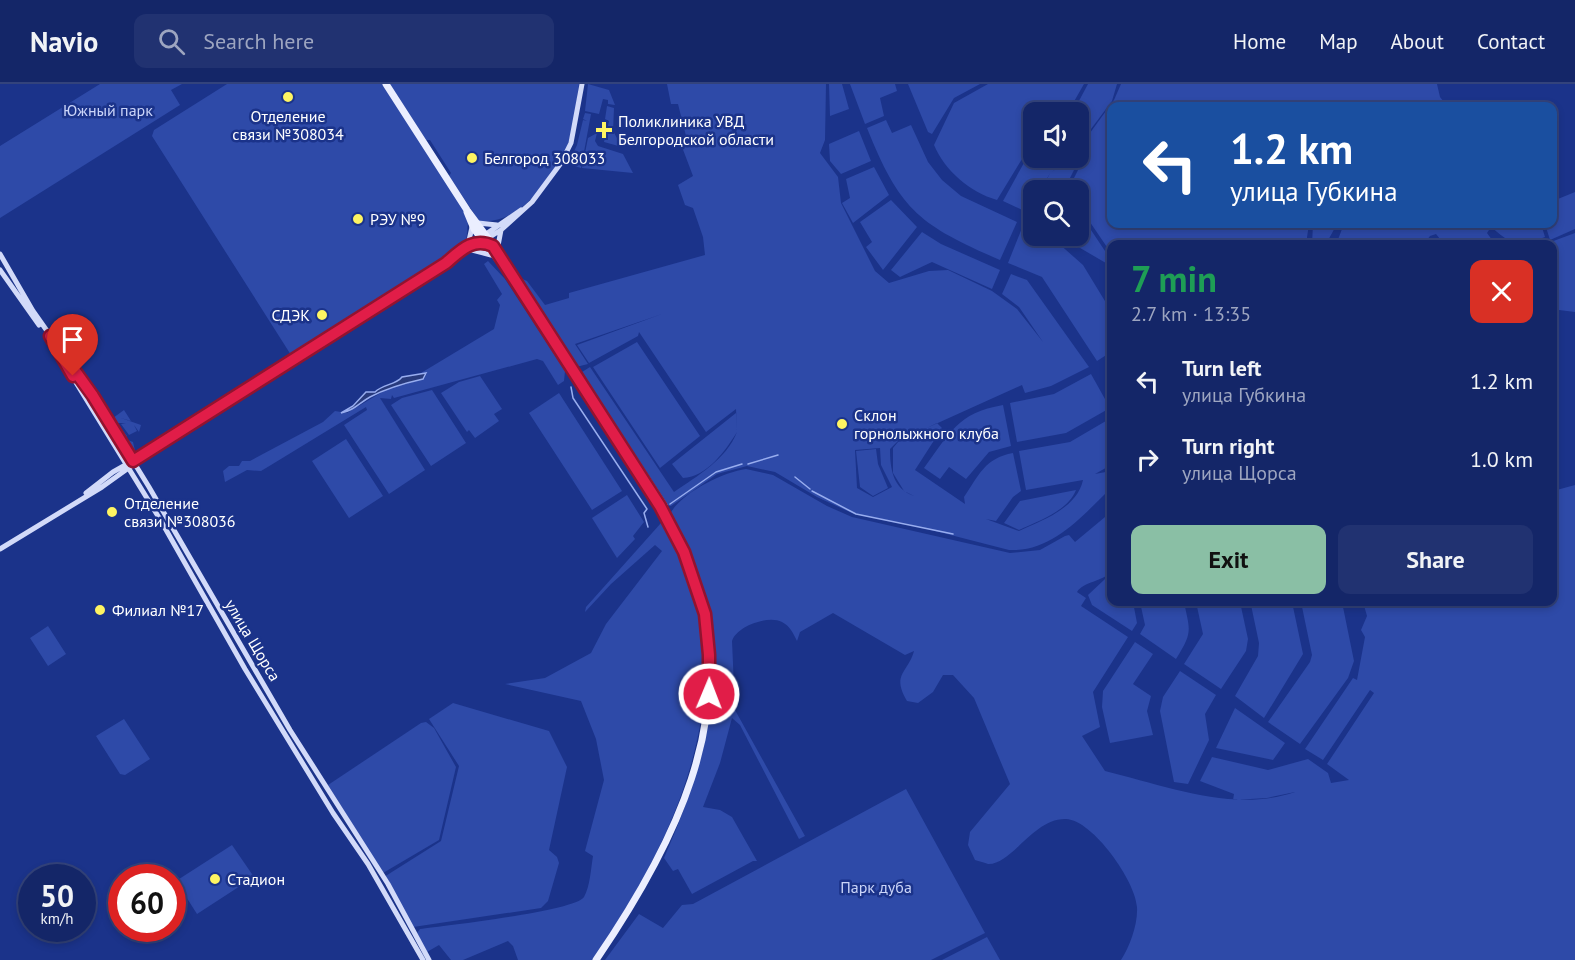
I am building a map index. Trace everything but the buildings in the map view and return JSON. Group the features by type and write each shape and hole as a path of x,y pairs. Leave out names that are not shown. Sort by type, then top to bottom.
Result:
{"main road":[{"path":"386,84 467,210 479,237 506,269 660,506 695,579 705,614 710,681 705,729 667,845 632,908 596,960"},
{"path":"479,237 500,231 532,202 556,171 571,143 582,84"},
{"path":"134,463 446,263 479,237 532,202"},
{"path":"479,237 496,225"},
{"path":"496,225 495,230 500,231"},
{"path":"494,252 500,231"},
{"path":"479,237 494,252"},
{"name":"улица Щорса","path":"0,254 21,285 48,338 192,573 245,669 333,813 368,864 423,960"},
{"path":"0,270 48,338"},
{"name":"улица Щорса","path":"48,338 93,396 290,730 388,884 429,960"},
{"path":"0,549 126,467 142,459 169,439"},
{"path":"118,454 119,472"},
{"path":"142,459 140,467 144,480"},
{"path":"119,472 133,477"}],"green space":[{"name":"Южный парк","path":"100,84 182,84 171,90 180,105 0,218 0,146"},
{"path":"227,84 382,84 465,212 468,222 466,243 291,355 152,136 154,130"},
{"path":"390,84 579,84 574,122 568,144 554,171 534,197 521,208 508,216 479,221 449,176 451,173 430,140 426,140"},
{"path":"588,84 609,90 615,105 608,104 608,100 603,99 599,114 585,111"},
{"path":"667,84 826,84 825,140 820,153 838,177 841,203 875,271 889,283 929,271 948,270 992,291 1017,309 1043,342 1019,307 1002,294 1011,274 1027,280 1089,367 1051,386 1025,393 1022,385 937,423 942,428 915,470 965,504 964,497 989,463 1003,455 1013,453 1021,491 1013,497 996,521 986,519 1019,531 1066,506 1080,490 1083,480 1026,490 1019,451 1070,442 1107,420 1107,467 1095,474 1107,472 1107,492 1078,520 1053,539 1025,549 1009,550 904,523 854,514 817,497 775,472 747,466 717,474 671,506 663,505 582,381 582,372 590,367 674,492 704,470 683,478 672,464 736,413 737,430 736,409 706,432 639,332 638,336 589,363 577,345 662,314 575,344 588,364 576,367 519,280 520,278 527,281 545,305 569,298 569,293 705,255 703,237 693,208 685,205 678,185 693,176 682,147 688,144 678,104 671,104","holes":["926,428 898,442 893,448 893,473 903,490 897,483 892,471 890,449 898,441","737,432 726,451 712,464 727,447","880,448 881,465 892,487 873,497 857,488 855,450"]},
{"path":"829,84 842,84 849,109 830,116"},
{"path":"850,84 895,84 897,91 880,98 884,116 865,124"},
{"path":"908,84 980,84 954,98 932,134 928,132"},
{"path":"988,84 1084,84 1074,102 1023,102 1023,158 997,200 968,186 952,172 934,145 954,103"},
{"path":"1088,84 1117,84 1112,101 1107,102 1107,108 1089,132 1089,102 1078,102"},
{"path":"1121,84 1437,84 1440,97 1444,102 1113,102"},
{"path":"607,106 614,108 613,131 622,147 604,142 609,121 605,119"},
{"path":"1107,110 1107,228 1308,228 1307,240 1107,240 1107,247 1089,221 1089,180 1073,180 1079,168 1089,168 1089,134"},
{"path":"585,113 591,114 581,168 568,164 577,145 583,120 587,121 583,119"},
{"path":"886,120 892,133 911,125 928,162 942,180 961,196 1017,222 1000,260 931,225 902,197 890,179 867,128"},
{"path":"859,131 871,161 841,174 830,161 829,144"},
{"path":"597,133 595,141 598,146 623,154 633,173 582,168 588,138"},
{"path":"1023,165 1023,168 1056,168 1052,172 1057,168 1075,168 1069,180 1023,180 1023,210 1003,201"},
{"path":"874,167 889,195 853,223 842,203 850,198 846,179"},
{"path":"1575,192 1575,229 1550,240 1546,228 1557,228 1557,199"},
{"path":"891,200 917,227 883,270 866,247 872,242 860,222"},
{"path":"1023,226 1023,246 1062,246 1083,265 1107,304 1107,355 1097,361 1042,277 1008,263"},
{"path":"1089,227 1107,254 1107,264 1077,246 1089,246"},
{"path":"1313,228 1335,228 1328,240 1312,240"},
{"path":"1342,228 1490,228 1487,233 1492,240 1441,240 1436,234 1427,240 1338,240"},
{"path":"1492,228 1542,228 1545,237 1536,240 1505,238"},
{"path":"922,232 941,244 1000,270 992,289 932,262 900,277 891,270"},
{"path":"1575,233 1575,312 1559,310 1556,240"},
{"path":"488,261 505,279 565,371 564,381 558,385 543,361 537,359 394,398 392,395 391,399 380,398 425,470 389,494 344,425 367,410 366,407 261,471 247,470 225,482 223,471 229,466 239,466 242,461 250,461 323,422 335,411 347,413 389,388 424,379 427,373 421,373 494,329 500,305 497,300 502,294 484,264"},
{"path":"637,342 700,436 660,468 593,367"},
{"path":"1091,374 1107,403 1107,410 1066,433 1017,442 1010,403 1054,394"},
{"path":"480,376 502,409 494,414 499,421 475,438 469,430 467,432 441,393 459,382"},
{"path":"432,390 466,443 431,466 391,405 402,398"},
{"path":"559,393 622,491 592,510 529,413"},
{"path":"1003,405 1011,446 989,452 966,479 949,467 940,479 924,468 956,426 975,413"},
{"path":"124,410 131,421 121,418 141,425 139,432 134,425 137,431 129,435 121,424 126,423 117,423 127,436 125,439 133,442 136,455 106,415 114,422 113,418"},
{"path":"346,439 383,496 349,518 312,461"},
{"path":"876,449 878,464 888,488 873,496 860,487 856,451"},
{"path":"746,469 773,475 827,506 852,517 1010,553 1040,550 1069,535 1075,542 1107,515 1107,575 1080,588 1077,592 1086,598 1081,606 1128,637 1093,692 1100,727 1082,736 1105,771 1176,790 1224,799 1233,799 1234,794 1200,781 1212,757 1268,770 1308,759 1328,773 1331,783 1349,780 1327,764 1374,693 1370,690 1323,760 1305,749 1353,678 1357,680 1365,637 1361,630 1367,616 1364,606 1557,606 1557,490 1575,485 1575,960 1121,960 1133,935 1137,907 1129,883 1111,854 1088,830 1077,822 1066,819 1043,826 997,862 988,864 975,860 968,845 970,832 1010,784 974,698 953,675 943,675 933,692 918,703 907,701 900,685 902,674 914,651 905,655 833,613 800,632 797,641 785,624 769,620 746,627 732,641 735,710 805,836 799,839 740,725 732,718 720,763 703,807 720,810 732,817 757,861 753,861 692,894 678,869 673,871 664,858 698,768 712,704 714,672 712,640 706,608 694,569 678,538 670,514 675,506 693,491 726,474","holes":["1295,792 1272,798 1243,799 1267,798"]},
{"path":"1076,490 1059,510 1035,523 1019,530 1004,523 1020,501"},
{"path":"627,495 644,522 633,536 635,539 617,558 592,518"},
{"path":"661,523 666,524 678,546 697,593 702,617 706,664 703,709 694,754 680,798 641,882 592,960 518,960 513,946 508,941 463,960 451,960 439,945 427,952 417,933 420,929 535,912 576,902 584,897 589,883 593,856 585,851 604,780 596,739 581,701 505,684 545,678 591,653 606,624 662,551 655,545 611,584 585,612 586,607"},
{"path":"1107,579 1107,606 1134,606 1137,623 1132,631 1092,605 1088,595"},
{"path":"1141,606 1185,606 1188,637 1176,659 1140,634 1145,625"},
{"path":"1197,606 1241,606 1248,639 1246,651 1221,689 1184,664 1203,634"},
{"path":"1251,606 1293,606 1303,654 1264,718 1235,696 1258,656 1259,643"},
{"path":"1302,606 1343,606 1354,661 1348,678 1300,744 1268,722 1310,662 1312,655"},
{"path":"48,626 66,654 48,666 30,638"},
{"path":"1135,642 1153,654 1133,684 1151,696 1147,711 1153,735 1110,743 1102,707 1103,691"},
{"path":"1180,671 1216,695 1205,714 1209,740 1188,784 1174,782 1160,711 1163,697"},
{"path":"453,703 549,731 567,767 549,850 557,857 559,863 548,901 541,908 413,927 384,877 441,841 459,766 429,719"},
{"path":"1235,708 1285,743 1273,760 1216,748"},
{"path":"124,719 150,759 125,775 120,774 96,736"},
{"path":"426,722 434,728 456,767 439,840 383,873 328,785 421,723"},
{"name":"Парк дуба","path":"906,789 985,933 931,960 605,960 639,914 663,928 682,905 693,904"},
{"name":"Cтадион","path":"232,845 254,877 197,914 186,897 186,875"},
{"path":"987,937 1000,960 942,960"}],"shaded area":[{"path":"426,373 423,379 383,391 341,413 353,406 366,392 375,392 402,377"}],"waterway":[{"path":"585,379 667,505"},
{"path":"571,387 573,398 647,509 644,513 648,527"},
{"path":"748,464 778,455"},
{"path":"670,504 716,472 742,464"},
{"path":"795,477 810,489"},
{"path":"812,491 856,514 953,534"}],"place":[{"name":"Отделение связи №308034","path":"288,97"},
{"name":"Поликлиника УВД Белгородской области","path":"604,130"},
{"name":"Белгород 308033","path":"472,158"},
{"name":"РЭУ №9","path":"358,219"},
{"name":"СДЭК","path":"322,315"},
{"name":"Склон горнолыжного клуба","path":"842,424"},
{"name":"Отделение связи №308036","path":"112,512"},
{"name":"Филиал №17","path":"100,610"},
{"name":"Cтадион","path":"215,879"}],"route":[{"path":"73,376 50,336 57,342 93,396 133,461 446,263 471,243 493,246 674,531 695,579 705,614 709,655 709,694"}]}
